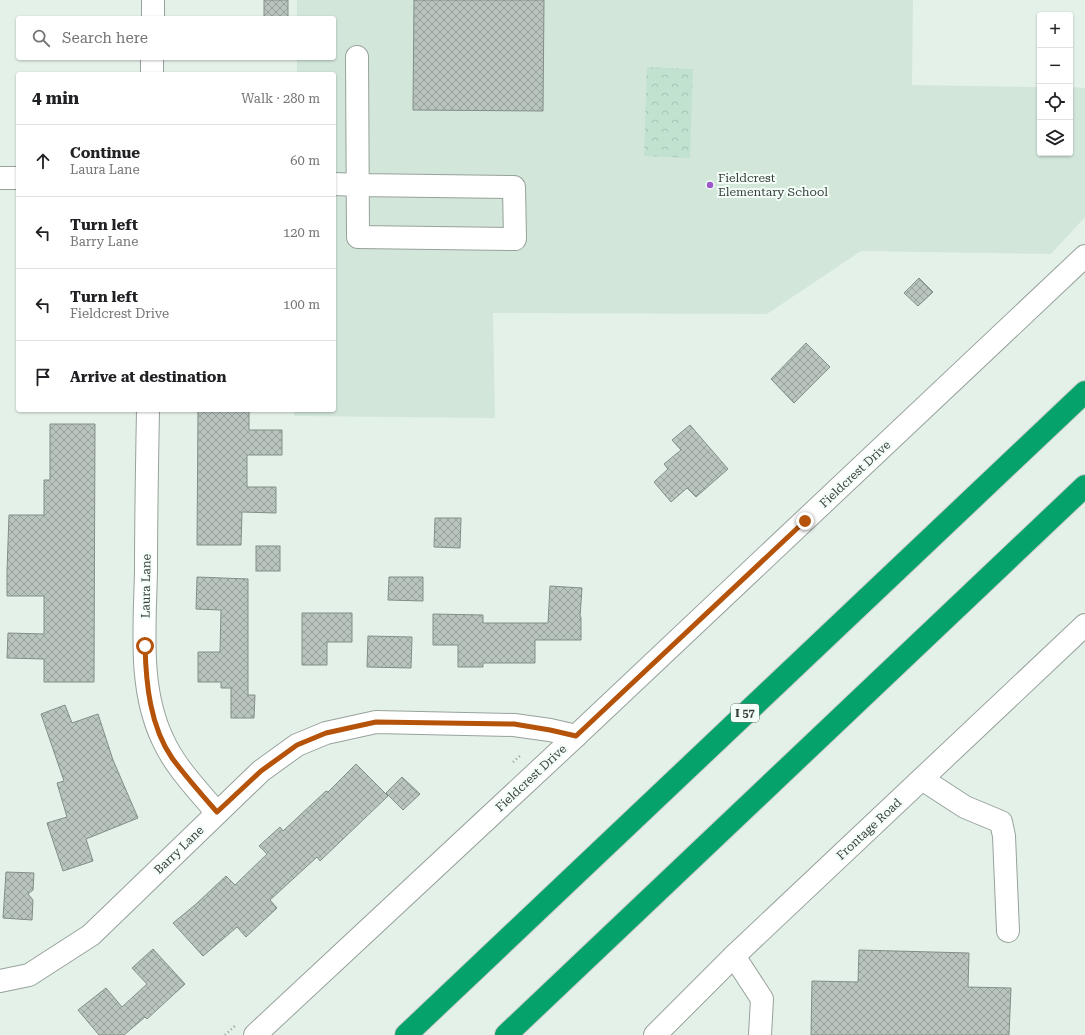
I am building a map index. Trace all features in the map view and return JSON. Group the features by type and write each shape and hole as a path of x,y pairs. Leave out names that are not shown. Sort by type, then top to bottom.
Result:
{"highway":[{"name":"I 57","path":"406,1035 1085,392"},
{"path":"506,1035 1085,486"},
{"path":"517,1035 543,1000"}],"street":[{"path":"153,0 153,16"},
{"path":"336,184 358,185 514,187 515,239 358,237 358,185 357,57"},
{"path":"152,60 152,72"},
{"path":"0,178 16,178"},
{"name":"Fieldcrest Drive","path":"255,1035 576,736 1085,256"},
{"name":"Laura Lane","path":"148,412 145,646 147,687 162,740 172,757 217,812"},
{"name":"Frontage Road","path":"655,1035 734,956 1085,624"},
{"name":"Barry Lane","path":"0,981 29,975 91,935 261,771 297,745 326,733 376,722 514,724 576,736"},
{"path":"922,779 965,807 1001,822 1004,836 1008,931"},
{"path":"734,956 762,999 760,1035"}],"shaded area":[{"name":"Fieldcrest Elementary School","path":"297,0 913,0 912,85 1037,87 1037,156 1073,156 1073,87 1085,88 1085,217 1051,254 861,251 767,314 493,313 495,418 294,416 294,412 336,412 336,72 297,72 297,60 336,60 336,16 297,16"}],"green space":[{"path":"647,67 693,69 690,158 644,156"}],"building":[{"path":"264,0 288,0 288,16 264,16"},
{"path":"414,0 544,0 543,111 413,110"},
{"path":"919,278 933,292 918,306 904,293"},
{"path":"806,343 830,367 794,403 771,379"},
{"path":"198,412 249,412 249,430 282,430 282,455 247,455 247,487 276,487 276,513 242,512 241,545 197,545"},
{"path":"50,424 95,424 94,682 44,682 44,659 7,658 8,633 44,634 44,596 7,596 7,571 9,515 44,515 44,480 50,480"},
{"path":"690,425 728,469 696,497 687,488 671,502 654,482 668,469 664,464 681,450 672,440"},
{"path":"435,518 461,518 460,548 434,547"},
{"path":"256,546 280,546 280,571 256,571"},
{"path":"197,577 248,579 248,695 255,695 254,718 231,718 231,688 221,688 221,682 198,682 198,652 220,652 221,610 196,609"},
{"path":"389,577 423,577 423,601 388,600"},
{"path":"550,586 582,588 580,617 581,640 535,640 535,663 483,663 483,667 458,667 458,645 433,645 433,614 483,615 483,623 548,623"},
{"path":"302,613 352,613 352,642 327,642 327,665 302,665"},
{"path":"368,636 412,637 411,668 367,667"},
{"path":"65,705 72,723 98,714 113,760 138,818 86,839 93,861 63,871 47,823 67,817 57,783 64,781 41,714"},
{"path":"356,764 388,796 320,861 317,857 270,900 277,908 246,937 237,927 203,956 173,923 226,876 235,885 267,854 259,846 280,827 283,831 326,791 328,792"},
{"path":"402,777 420,794 403,810 386,793"},
{"path":"6,872 34,873 33,890 28,894 33,900 32,920 3,918"},
{"path":"153,949 185,984 147,1019 145,1017 124,1035 99,1035 78,1010 106,988 122,1007 147,984 132,968"},
{"path":"859,950 969,953 968,987 1011,988 1009,1035 811,1035 812,981 858,982"}],"place":[{"name":"Fieldcrest Elementary School","path":"710,185"}],"route":[{"path":"145,646 147,687 162,740 172,757 217,812 261,771 297,745 326,733 376,722 514,724 576,736 805,521"}]}
